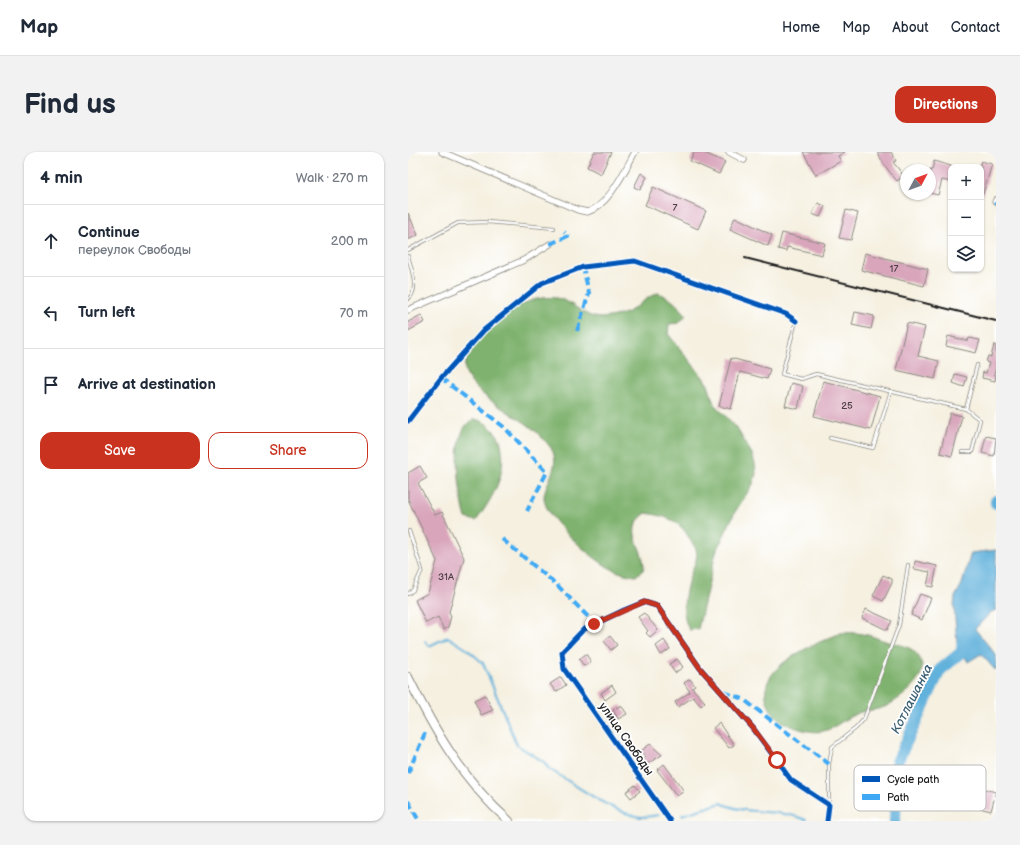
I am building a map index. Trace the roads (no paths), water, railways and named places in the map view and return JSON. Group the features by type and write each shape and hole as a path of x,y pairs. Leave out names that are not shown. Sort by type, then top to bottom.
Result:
{"main road":[{"path":"408,677 410,686 436,731 465,775 487,802 509,821"}],"street":[{"path":"442,152 578,210 590,211 603,200 621,178 635,152"},
{"path":"729,152 744,160"},
{"path":"408,310 524,260 550,244"},
{"path":"408,421 442,378 484,330 542,283 583,267 635,261 786,314 796,321"},
{"name":"улица Свободы","path":"670,821 564,670 562,652 583,630 644,602 657,606 700,668 753,728 791,780 829,805"},
{"path":"828,821 829,805"}],"lane":[{"path":"408,250 458,223 488,222 554,228"},
{"path":"408,256 414,287 413,292 408,299"},
{"path":"796,321 782,374 801,379 816,374 966,409 980,420 972,452 962,452"},
{"path":"966,409 978,365"},
{"path":"830,438 873,448 891,391"},
{"path":"408,594 413,590 422,570 409,531"},
{"path":"829,805 829,764 832,747 856,728 864,719 899,625 908,565"}],"water":[{"path":"996,550 996,610 991,612 975,629 996,655 996,671 981,654 968,662 957,643 954,606 955,597 962,584 971,553"}],"waterway":[{"name":"Котлашанка","path":"897,765 940,670 962,652 963,636"},
{"path":"425,641 429,646 448,637 468,650 483,663 517,745 544,762 549,769 593,797 618,810 640,817 659,815"},
{"path":"682,815 721,803 731,807 786,814 806,820"},
{"name":"Котлашанка","path":"895,811 895,821"}],"railway":[{"path":"745,258 996,321"}]}
